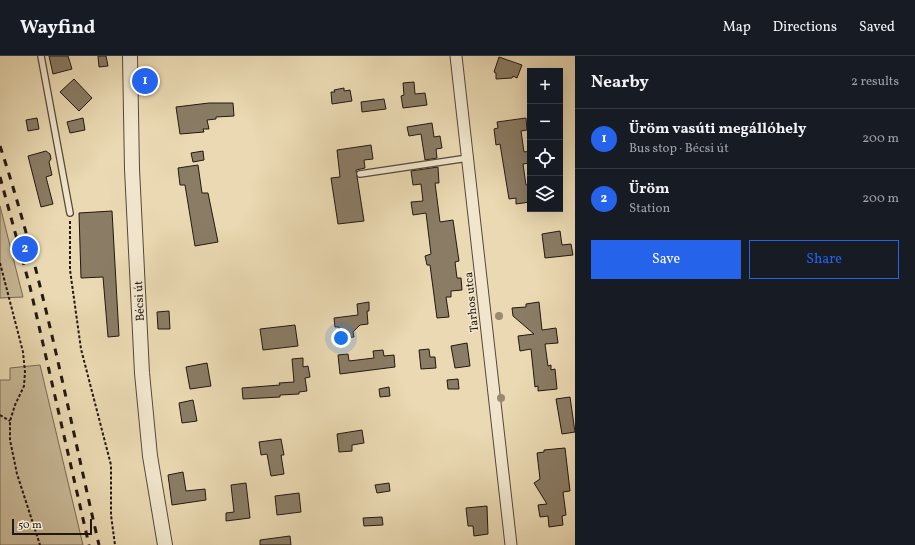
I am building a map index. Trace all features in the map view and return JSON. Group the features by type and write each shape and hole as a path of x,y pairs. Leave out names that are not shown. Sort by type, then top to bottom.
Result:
{"street":[{"name":"Bécsi út","path":"130,56 132,168 142,373 150,456 165,545"},
{"name":"Tarhos utca","path":"456,56 511,545"}],"lane":[{"path":"41,56 70,213"},
{"path":"360,174 468,158"}],"path":[{"path":"70,213 70,270 81,349 91,391 110,456 111,515 115,545"},
{"path":"0,263 23,352 25,372 24,386 15,405 10,421 10,440 13,457 40,545"},
{"path":"0,415 10,421"}],"shaded area":[{"path":"0,206 23,297 0,298"},
{"path":"40,365 83,545 0,545 0,380 10,380 10,368"}],"building":[{"path":"49,56 68,56 72,69 53,74"},
{"path":"98,56 106,56 108,66 99,67"},
{"path":"499,57 522,65 517,78 513,76 512,78 496,79 496,73 494,72"},
{"path":"74,79 92,98 79,111 60,92"},
{"path":"414,82 415,94 425,93 427,105 403,108 401,96 404,95 403,83"},
{"path":"344,88 344,91 350,90 352,101 332,104 331,92"},
{"path":"384,99 386,109 362,112 361,102"},
{"path":"209,103 233,103 234,116 216,117 216,119 207,120 209,129 203,129 204,132 180,134 176,107"},
{"path":"37,118 39,129 28,131 26,120"},
{"path":"83,118 85,130 70,133 67,122"},
{"path":"526,118 527,130 521,131 524,152 527,152 527,163 523,164 527,185 527,202 516,204 516,198 509,199 500,144 496,145 494,129 498,128 497,122"},
{"path":"432,123 434,137 440,136 442,148 436,149 437,158 425,160 421,134 409,136 407,127"},
{"path":"371,145 373,159 364,160 365,168 356,170 364,221 338,224 331,178 340,177 337,150"},
{"path":"46,151 50,154 51,159 49,162 52,175 46,177 53,204 41,207 28,156"},
{"path":"203,151 204,160 193,162 191,153"},
{"path":"198,165 202,193 208,193 218,242 195,246 185,185 180,185 178,168"},
{"path":"438,167 439,183 435,183 440,222 453,220 459,261 455,262 457,278 461,278 462,290 451,291 451,297 446,297 449,317 437,318 430,265 427,265 425,256 431,254 426,213 413,215 411,202 423,201 421,184 413,185 411,171"},
{"path":"112,211 119,336 108,337 103,277 81,278 79,213"},
{"path":"560,231 562,245 571,244 573,255 545,258 542,234"},
{"path":"369,302 369,311 367,311 368,324 360,325 353,332 354,337 340,338 339,327 335,327 334,318 358,315 357,304"},
{"path":"539,302 542,330 556,328 558,343 545,344 548,366 551,365 551,370 555,369 557,389 538,391 538,386 535,387 531,349 520,351 518,336 534,334 513,316 512,308 526,307 526,304"},
{"path":"169,311 170,329 158,329 157,312"},
{"path":"295,325 298,346 263,350 260,329"},
{"path":"467,343 470,366 455,368 451,346"},
{"path":"429,349 430,357 435,357 436,368 421,369 419,350"},
{"path":"383,350 384,356 394,355 395,367 340,374 338,355 348,354 349,361 374,358 373,351"},
{"path":"303,358 303,367 308,366 310,377 305,378 307,391 299,392 299,394 280,395 280,397 243,399 242,388 280,385 279,383 294,382 292,359"},
{"path":"207,363 211,386 190,389 186,367"},
{"path":"458,379 459,389 448,389 447,380"},
{"path":"389,387 390,396 380,397 379,389"},
{"path":"570,397 575,432 562,434 556,399"},
{"path":"193,400 197,421 182,423 179,403"},
{"path":"362,430 364,443 352,445 352,451 339,452 337,434"},
{"path":"281,439 284,455 281,455 284,474 271,476 267,454 261,455 259,442"},
{"path":"565,448 570,491 563,492 566,515 562,516 563,525 549,527 548,516 540,517 538,505 547,504 534,483 540,479 537,453 544,452 544,450"},
{"path":"183,472 186,491 205,489 206,500 172,505 168,475"},
{"path":"246,483 250,518 226,521 226,513 234,512 231,485"},
{"path":"389,483 390,491 377,493 375,485"},
{"path":"299,493 301,512 277,515 275,496"},
{"path":"487,506 488,534 474,536 473,526 468,526 466,508"},
{"path":"382,517 383,525 364,526 363,518"},
{"path":"290,536 291,545 260,545 260,540"}],"railway":[{"path":"0,146 42,294 99,545"},
{"path":"0,177 30,287 89,545"}],"place":[{"name":"Üröm vasúti megállóhely","path":"145,81"},
{"name":"Üröm","path":"25,249"}]}
